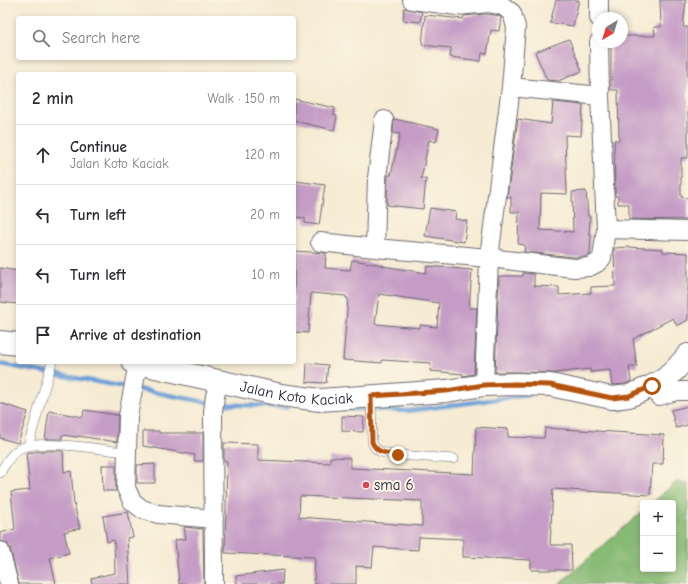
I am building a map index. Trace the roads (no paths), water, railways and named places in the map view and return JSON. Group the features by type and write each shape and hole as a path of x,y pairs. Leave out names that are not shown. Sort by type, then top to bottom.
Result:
{"street":[{"path":"412,0 457,6 489,3 503,6 512,13 516,27 511,86 489,258 484,385"},
{"path":"599,0 599,12"},
{"path":"320,242 489,258 574,268 589,267 597,263 602,258 606,229 599,48"},
{"path":"511,86 600,96"},
{"path":"374,248 377,178 384,120"},
{"path":"606,229 688,231"},
{"path":"0,342 16,344"},
{"name":"Jalan Koto Kaciak","path":"136,365 216,396 281,395 371,406 484,385 550,385 612,398 629,396 654,390 688,355"},
{"path":"136,365 128,416 126,488 132,502 142,509 158,514 214,519"},
{"path":"654,390 659,396 676,391 688,391"},
{"path":"214,584 216,396"},
{"path":"0,551 9,584"}],"lane":[{"path":"28,446 51,364"},
{"path":"371,406 372,442 375,448 381,452 398,455 454,459"},
{"path":"0,473 14,452 20,448 28,446 44,444 127,452"}],"waterway":[{"path":"0,364 130,388"},
{"path":"137,389 211,403"},
{"path":"344,409 407,411 529,395"},
{"path":"218,404 288,407"},
{"path":"613,408 622,409 629,405"}],"place":[{"name":"sma 6","path":"366,485"}]}
